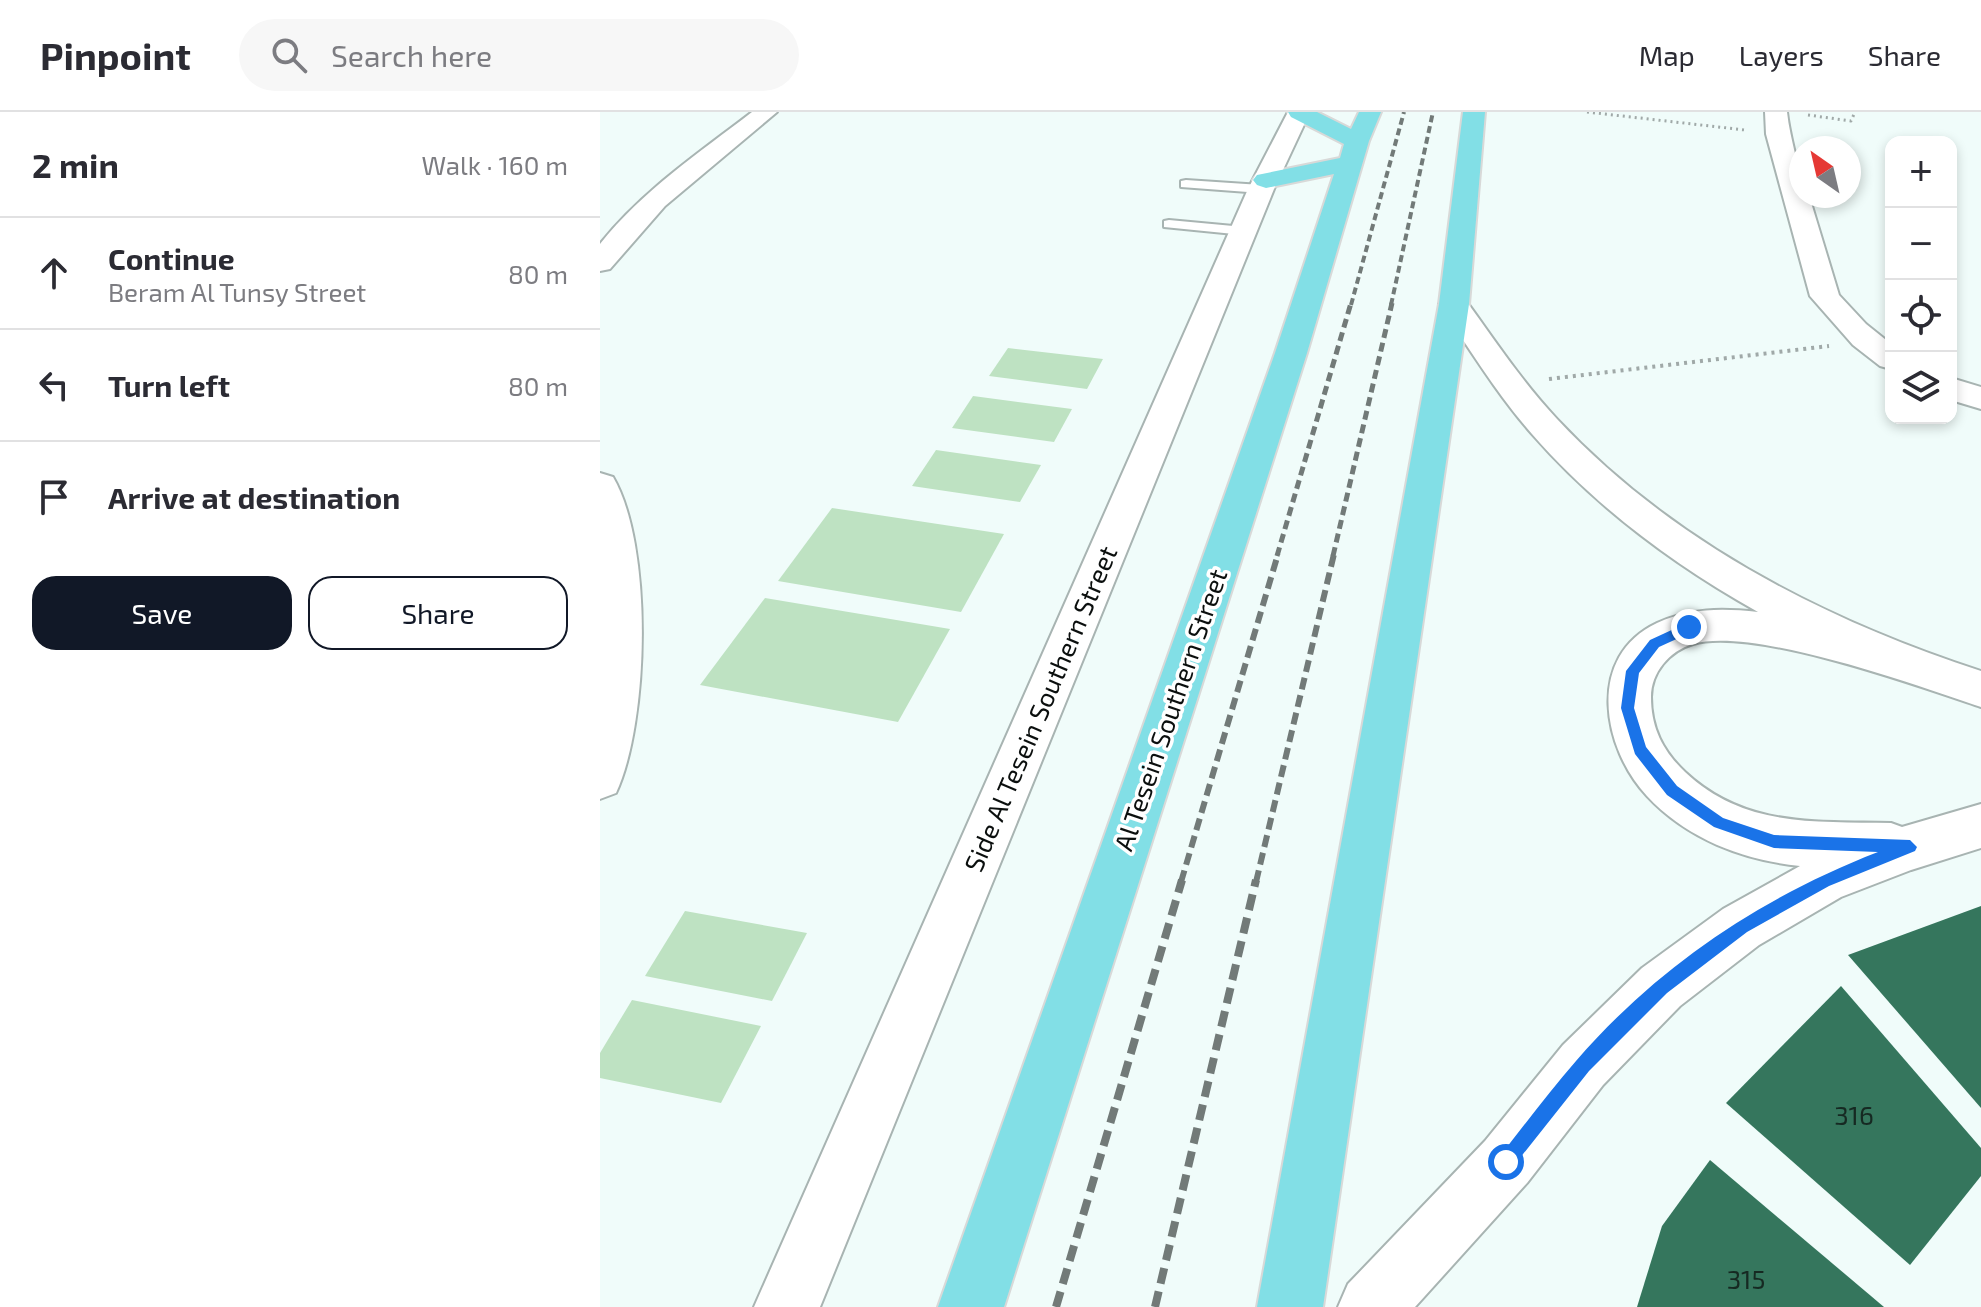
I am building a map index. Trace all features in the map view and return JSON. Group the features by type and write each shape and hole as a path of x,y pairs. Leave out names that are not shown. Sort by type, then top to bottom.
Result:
{"main road":[{"path":"1299,112 1359,139"},
{"path":"1290,1307 1454,304 1474,112"},
{"path":"1263,185 1359,139"},
{"name":"Al Tesein Southern Street","path":"971,1307 1291,353 1359,139"}],"street":[{"path":"600,263 616,240 646,208 766,112"},
{"name":"Side Al Tesein Southern Street","path":"787,1307 1263,185 1299,112"},
{"path":"1777,123 1825,296 1841,318 1885,355"},
{"path":"1454,304 1509,384 1546,427 1592,474 1650,521 1720,570 1803,617 1896,661"},
{"path":"1957,390 1981,399"},
{"path":"600,486 609,510 619,570 621,649 608,745 600,778"},
{"path":"1910,847 1774,841 1719,823 1672,790 1640,750 1627,708 1633,671 1655,643 1689,627 1733,624 1896,661 1981,689"},
{"path":"1371,1307 1506,1162 1583,1065 1661,987 1755,919 1824,880 1910,847 1981,826"}],"lane":[{"path":"1186,184 1263,185"},
{"path":"1169,224 1244,231"}],"path":[{"path":"1587,112 1777,123"},
{"path":"1806,114 1848,121 1854,120 1855,112"},
{"path":"1509,384 1866,342"}],"green space":[{"path":"1008,348 1103,359 1087,389 989,376"},
{"path":"973,396 1072,409 1054,442 952,428"},
{"path":"936,450 1041,465 1020,502 912,486"},
{"path":"832,508 1004,534 961,612 778,581"},
{"path":"765,598 950,629 898,722 700,685"},
{"path":"685,911 807,933 772,1001 645,976"},
{"path":"632,1000 761,1026 721,1103 600,1078 600,1053"}],"building":[{"path":"1981,906 1981,1108 1848,955"},
{"path":"1841,986 1981,1148 1981,1176 1910,1265 1726,1103"},
{"path":"1710,1160 1884,1307 1637,1307 1662,1226"}],"railway":[{"path":"1351,305 1404,112"},
{"path":"1391,305 1433,112"},
{"path":"1277,556 1351,303"},
{"path":"1333,556 1392,303"},
{"path":"1181,882 1278,554"},
{"path":"1256,882 1334,554"},
{"path":"1056,1307 1182,880"},
{"path":"1155,1307 1256,880"}],"route":[{"path":"1506,1162 1583,1065 1661,987 1741,927 1824,880 1910,847 1774,841 1719,823 1672,790 1640,750 1627,708 1633,671 1655,643 1689,627"}]}
